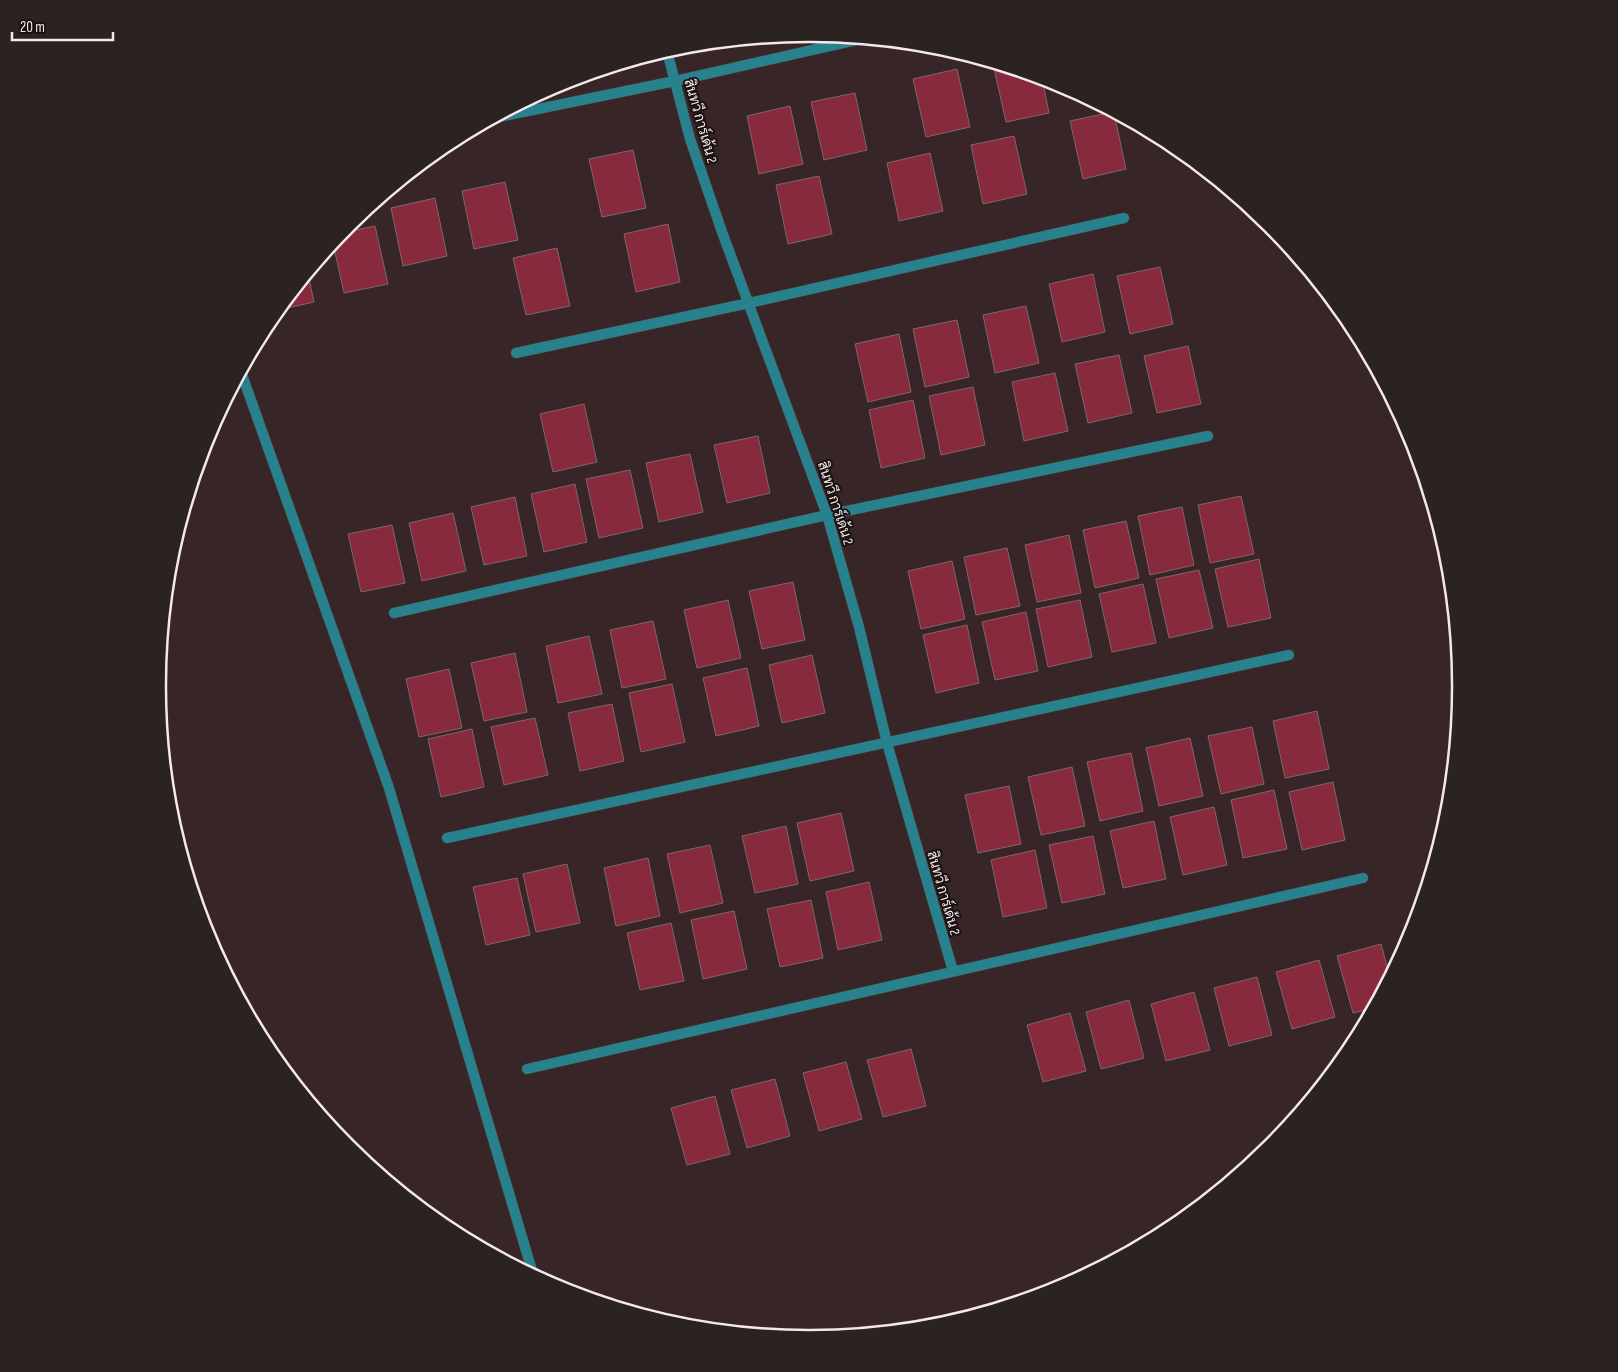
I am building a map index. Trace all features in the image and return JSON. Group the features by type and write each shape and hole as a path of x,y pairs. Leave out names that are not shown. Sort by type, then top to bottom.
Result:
{"street":[{"path":"515,114 674,82 841,44"},
{"name":"สินทวี การ์เด้น 2","path":"669,58 690,139 722,232 827,515 887,743 952,971"},
{"path":"516,353 1124,218"},
{"path":"244,379 389,788 531,1266"},
{"path":"394,613 827,515 1208,436"},
{"path":"447,838 1289,655"},
{"path":"526,1069 1363,878"}],"building":[{"path":"957,69 970,127 926,137 913,79"},
{"path":"994,70 1044,87 1049,113 1006,122"},
{"path":"855,93 867,150 824,160 811,102"},
{"path":"790,106 803,164 759,174 747,116"},
{"path":"1103,114 1116,121 1126,169 1083,179 1070,121"},
{"path":"1014,136 1027,194 983,204 971,145"},
{"path":"633,150 646,208 602,217 589,159"},
{"path":"930,153 943,211 899,221 887,163"},
{"path":"819,176 832,234 788,244 776,185"},
{"path":"505,182 518,240 474,249 462,191"},
{"path":"435,198 447,256 403,266 391,208"},
{"path":"668,224 680,282 636,292 624,234"},
{"path":"375,226 388,284 344,293 335,251 355,230"},
{"path":"557,248 570,306 526,315 513,258"},
{"path":"1160,267 1173,324 1130,334 1117,276"},
{"path":"1093,274 1105,332 1062,342 1049,284"},
{"path":"309,280 314,302 288,308"},
{"path":"1026,306 1039,363 995,373 983,315"},
{"path":"957,320 969,377 925,387 913,329"},
{"path":"899,334 911,392 868,402 855,344"},
{"path":"1188,346 1201,404 1157,413 1144,356"},
{"path":"1119,355 1132,413 1088,423 1075,364"},
{"path":"1055,373 1068,431 1024,441 1012,382"},
{"path":"973,387 985,445 941,455 929,396"},
{"path":"913,400 925,458 881,468 869,410"},
{"path":"584,404 597,462 553,472 540,414"},
{"path":"758,436 770,493 727,503 714,445"},
{"path":"690,454 703,512 659,522 646,463"},
{"path":"630,470 643,528 599,538 586,479"},
{"path":"575,484 587,542 544,552 531,494"},
{"path":"1241,496 1254,554 1210,563 1198,505"},
{"path":"515,497 527,556 484,565 471,507"},
{"path":"1182,507 1194,565 1150,575 1138,516"},
{"path":"453,513 466,571 422,581 409,523"},
{"path":"1126,521 1139,578 1095,588 1083,530"},
{"path":"392,525 405,583 361,592 348,534"},
{"path":"1069,535 1081,593 1037,602 1025,545"},
{"path":"1007,548 1020,606 976,615 964,557"},
{"path":"1259,559 1271,618 1228,627 1215,569"},
{"path":"952,561 965,619 921,629 908,571"},
{"path":"1199,570 1213,628 1169,638 1156,579"},
{"path":"793,582 805,640 762,649 749,591"},
{"path":"1143,584 1156,643 1112,652 1099,594"},
{"path":"728,600 741,658 697,668 684,610"},
{"path":"1080,600 1092,657 1048,667 1036,609"},
{"path":"1026,612 1038,671 995,680 982,622"},
{"path":"653,621 666,679 622,688 610,630"},
{"path":"967,625 979,683 936,693 923,635"},
{"path":"589,636 602,694 558,703 546,646"},
{"path":"515,653 527,712 484,721 471,663"},
{"path":"812,655 825,713 782,723 769,665"},
{"path":"747,668 759,726 716,736 703,678"},
{"path":"449,669 462,728 419,737 406,679"},
{"path":"672,684 685,742 641,752 629,693"},
{"path":"612,704 624,761 580,771 568,713"},
{"path":"1317,711 1329,769 1285,778 1273,721"},
{"path":"535,718 548,775 504,785 491,727"},
{"path":"1252,727 1264,784 1221,794 1208,736"},
{"path":"472,729 484,787 441,797 428,739"},
{"path":"1190,738 1203,796 1159,806 1146,748"},
{"path":"1131,753 1143,811 1100,821 1087,762"},
{"path":"1072,767 1085,826 1041,835 1028,777"},
{"path":"1333,782 1345,840 1302,850 1289,792"},
{"path":"1009,786 1021,844 978,853 965,795"},
{"path":"1274,790 1287,849 1243,858 1231,800"},
{"path":"1214,807 1227,865 1183,875 1170,817"},
{"path":"841,813 854,871 810,881 797,823"},
{"path":"1154,821 1166,879 1123,888 1110,831"},
{"path":"786,826 798,884 755,893 742,836"},
{"path":"1093,836 1105,894 1062,903 1049,845"},
{"path":"710,845 723,903 680,913 667,854"},
{"path":"1035,850 1047,908 1003,917 991,860"},
{"path":"648,858 660,916 616,926 604,868"},
{"path":"567,864 580,923 536,932 523,874"},
{"path":"517,878 530,935 486,945 473,887"},
{"path":"869,882 882,940 838,950 826,892"},
{"path":"811,900 823,958 780,967 767,909"},
{"path":"734,911 747,969 703,979 691,920"},
{"path":"671,923 684,981 640,990 627,933"},
{"path":"1381,944 1387,968 1365,1010 1353,1013 1337,956"},
{"path":"1319,960 1335,1017 1292,1029 1276,972"},
{"path":"1257,977 1272,1035 1229,1046 1214,988"},
{"path":"1194,992 1210,1050 1166,1061 1151,1004"},
{"path":"1129,1000 1144,1058 1101,1069 1086,1012"},
{"path":"1070,1013 1086,1071 1043,1082 1027,1025"},
{"path":"911,1049 926,1106 883,1117 867,1060"},
{"path":"846,1062 862,1119 819,1131 803,1073"},
{"path":"775,1079 790,1136 747,1148 731,1090"},
{"path":"715,1096 730,1154 687,1165 671,1108"}]}
